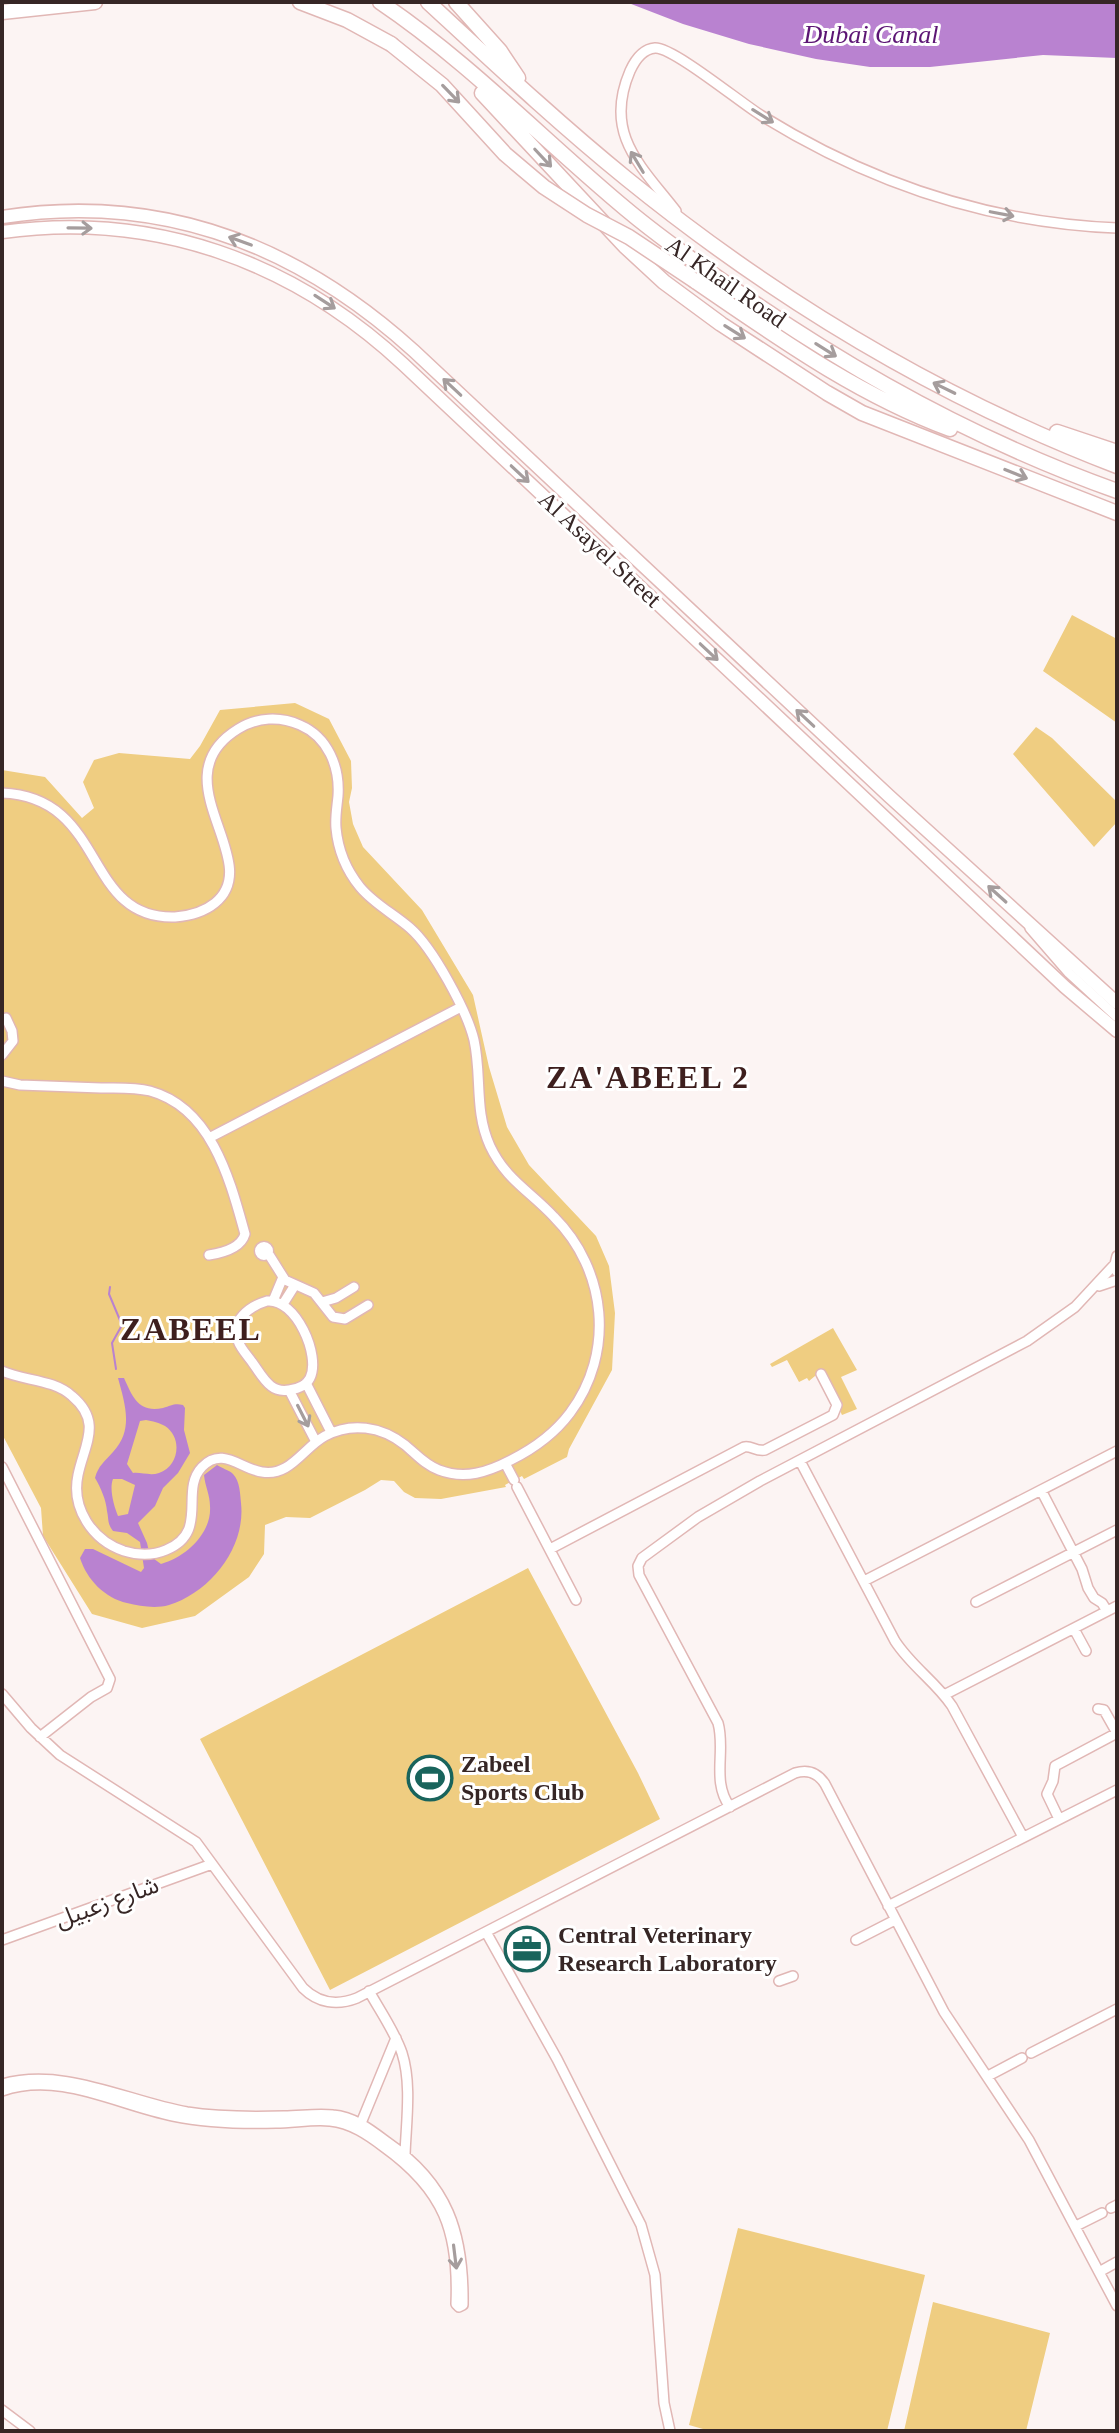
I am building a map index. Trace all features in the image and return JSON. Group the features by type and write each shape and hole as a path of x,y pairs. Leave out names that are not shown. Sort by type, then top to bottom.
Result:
{"highway":[{"path":"2,12 95,2"},
{"path":"300,2 347,20 391,44 442,85 505,154 544,187 580,211 629,237 827,370 934,423 1010,449"},
{"name":"Al Khail Road","path":"380,2 455,58 625,208 705,269 847,363 944,418 1010,449 1117,491"},
{"name":"Al Khail Road","path":"428,2 627,179 724,254 837,329 928,381 1117,466"},
{"path":"456,2 500,51 530,95"},
{"path":"455,58 491,103 613,233 678,293 714,319 850,407 1117,513"},
{"path":"756,323 779,345 844,390 973,456"},
{"path":"1033,430 1065,434 1117,452"}],"main road":[{"name":"Al Asayel Street","path":"2,217 80,211 121,213 181,223 221,234 279,257 352,299 414,351 889,796 1117,1003"},
{"name":"Al Asayel Street","path":"2,232 57,227 101,228 142,232 183,241 270,271 344,315 389,351 1065,987 1117,1031"}],"street":[{"path":"684,224 638,165 623,126 622,102 628,75 640,55 655,48 671,52 738,100 787,130 897,184 939,199 1000,214 1117,228"},
{"path":"2,793 25,795 38,800 66,818 85,841 111,888 132,907 161,916 189,915 214,903 224,894 230,880 228,856 207,793 209,768 219,747 234,731 258,720 277,719 303,726 319,738 335,765 339,788 336,827 349,871 370,897 421,939 461,1007 474,1040 479,1110 488,1142 516,1185 551,1213 573,1239 593,1279 600,1327 597,1357 580,1398 567,1417 550,1434 505,1463 479,1474 449,1473 429,1465 380,1430 359,1427 331,1432 292,1464 274,1472 254,1471 226,1458 210,1461 201,1468 196,1478 192,1521 183,1539 158,1553 134,1553 116,1548 86,1523 79,1507 77,1481 90,1432 87,1417 79,1403 68,1392 55,1386 2,1371"},
{"path":"1025,920 1039,942 1117,1017"},
{"path":"209,1138 461,1007"},
{"path":"2,1055 13,1041 6,1018"},
{"path":"2,1081 20,1085 131,1089 153,1092 174,1101 187,1111 209,1138 229,1182 244,1238 264,1251 283,1277 309,1290 330,1315 341,1319 368,1305"},
{"path":"209,1255 232,1248 244,1238"},
{"path":"730,1807 720,1788 721,1739 718,1723 639,1575 639,1563 667,1538 698,1517 1012,1350 1065,1315 1116,1264"},
{"path":"273,1301 283,1277"},
{"path":"1092,1290 1117,1280"},
{"path":"283,1304 295,1285"},
{"path":"322,1302 354,1287"},
{"path":"273,1301 283,1304 296,1316 312,1362 311,1376 306,1383 289,1390 277,1389 267,1382 239,1345 236,1335 242,1316 255,1305 273,1301"},
{"path":"550,1549 744,1447 762,1450 830,1417 837,1405 821,1374"},
{"path":"306,1383 331,1432"},
{"path":"289,1390 316,1442"},
{"path":"864,1581 1117,1451"},
{"path":"800,1461 901,1650 944,1695 1023,1837"},
{"path":"505,1463 576,1600"},
{"path":"2,1467 110,1679 107,1688 40,1737"},
{"path":"1041,1490 1088,1588 1094,1598 1112,1609"},
{"path":"976,1602 1117,1530"},
{"path":"944,1695 1112,1609"},
{"path":"1074,1629 1086,1651"},
{"path":"2,1694 40,1737 81,1770 191,1837 308,1993 335,2003 350,2001 795,1773 807,1771 816,1774 825,1784 944,2012 1029,2140 1117,2306"},
{"path":"1059,1819 1047,1794 1055,1766 1117,1733 1104,1710 1098,1709"},
{"path":"888,1906 1117,1790"},
{"name":"شارع زعبيل","path":"2,1940 212,1864"},
{"path":"856,1940 895,1920"},
{"path":"486,1932 557,2059 641,2225 652,2258 658,2292 664,2403 670,2431"},
{"path":"779,1981 793,1976"},
{"path":"2,2084 28,2079 56,2079 168,2108 208,2115 325,2114 360,2127 405,2159 433,2184 446,2204 455,2227 462,2263 463,2303 460,2307 456,2304 457,2267 448,2225 433,2195 405,2159 407,2077 404,2061 396,2038 369,1991"},
{"path":"988,2076 1117,2009"},
{"path":"360,2127 396,2038"},
{"path":"2,2091 24,2085 51,2085 185,2118 242,2123 339,2119"},
{"path":"1076,2226 1110,2209"},
{"path":"1099,2272 1117,2262"},
{"path":"2,2410 30,2431"},
{"path":"2,2417 21,2431"}],"shaded area":[{"path":"1072,615 1117,639 1117,723 1043,671"},
{"path":"295,703 329,719 351,761 349,802 353,824 363,847 422,910 473,995 489,1067 507,1127 529,1165 596,1236 609,1266 615,1313 612,1370 567,1457 524,1479 522,1476 506,1487 441,1499 415,1498 394,1481 381,1480 310,1518 286,1517 265,1525 264,1554 249,1577 195,1616 142,1628 92,1614 43,1536 41,1508 2,1434 2,770 45,777 82,818 94,808 83,782 94,760 119,753 190,759 220,710"},
{"path":"1036,727 1052,738 1117,802 1117,822 1094,847 1013,754"},
{"path":"833,1328 857,1370 841,1377 857,1409 842,1415 821,1371 809,1381 807,1378 799,1382 787,1360 772,1367 770,1364"},
{"name":"Zabeel Sports Club","path":"528,1568 660,1819 330,1990 200,1739"},
{"path":"738,2228 925,2275 887,2431 710,2431 689,2425"},
{"path":"933,2302 1050,2333 1026,2431 904,2431"}],"water":[{"name":"Dubai Canal","path":"626,2 1117,2 1117,58 1043,55 930,67 870,67 749,44 683,24"},
{"path":"118,1378 124,1378 134,1398 142,1406 155,1409 177,1404 185,1408 184,1430 190,1453 178,1473 163,1488 155,1506 138,1523 150,1556 161,1564 170,1561 188,1550 202,1534 210,1506 204,1475 217,1465 233,1474 239,1488 241,1519 238,1536 223,1566 199,1590 169,1605 137,1605 111,1597 92,1581 80,1558 85,1549 93,1549 141,1572 144,1568 140,1542 127,1533 111,1528 104,1498 95,1478 124,1435 126,1416","holes":["140,1421 165,1426 171,1431 176,1444 171,1464 156,1474 133,1473 127,1464","113,1479 135,1485 128,1514 118,1516 112,1492"]}],"waterway":[{"path":"110,1287 109,1294 122,1325 112,1343 116,1369"}],"place":[{"name":"Zabeel Sports Club","path":"430,1778"},
{"name":"Central Veterinary Research Laboratory","path":"527,1949"}],"district":[{"name":"ZA'ABEEL 2","path":"648,1077"},
{"name":"ZABEEL","path":"191,1329"}]}
